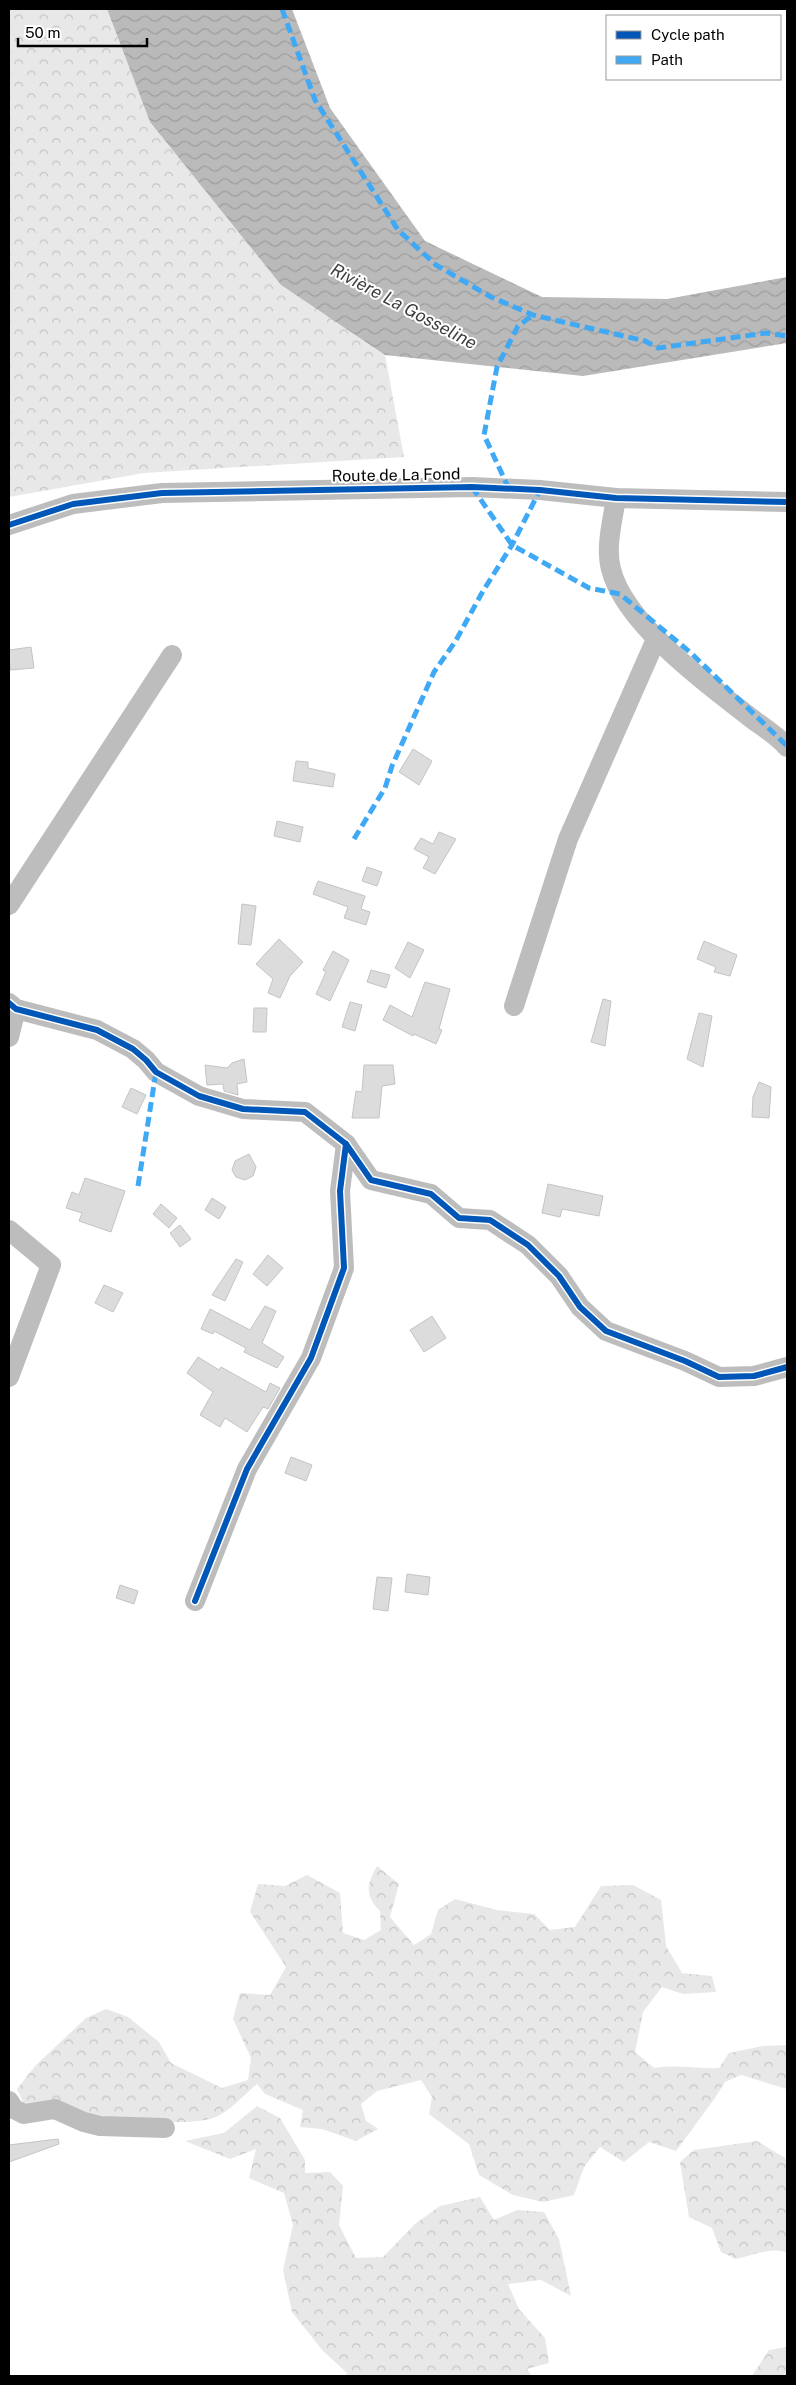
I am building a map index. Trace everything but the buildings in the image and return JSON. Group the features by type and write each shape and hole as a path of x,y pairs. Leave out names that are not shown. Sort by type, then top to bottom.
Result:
{"street":[{"name":"Route de La Fond","path":"9,525 73,504 162,493 472,487 540,490 616,498 787,502"},
{"path":"616,498 610,542 610,568 620,594 634,614 656,637 708,685 787,747"},
{"path":"514,1006 568,839 656,637"},
{"path":"9,904 172,654"},
{"path":"9,1037 12,1006 97,1030 133,1049 156,1072 198,1096 243,1109 306,1112 346,1144 370,1180 431,1194 459,1218 490,1220 528,1245 559,1276 580,1307 606,1331 685,1361 719,1377 754,1376 787,1367"},
{"path":"195,1601 248,1469 311,1358 344,1268 340,1191 346,1144"},
{"path":"9,1230 51,1265 9,1377"},
{"path":"9,2101 14,2109 24,2114 55,2109 84,2122 100,2126 165,2128"}],"green space":[{"path":"9,9 107,9 150,122 281,285 385,355 404,457 144,473 9,497"},
{"path":"377,1866 399,1884 390,1917 414,1945 431,1934 438,1910 455,1899 497,1910 534,1914 550,1930 575,1927 601,1886 633,1885 661,1900 666,1946 682,1973 712,1976 716,1992 683,1994 662,1987 643,2012 635,2052 654,2068 670,2066 719,2068 729,2053 763,2046 787,2045 787,2089 741,2075 725,2082 676,2151 649,2142 624,2162 600,2147 584,2167 574,2195 543,2202 513,2195 479,2175 469,2144 429,2114 432,2097 421,2080 377,2091 361,2104 366,2121 378,2129 356,2141 322,2129 300,2127 303,2110 265,2094 257,2084 220,2115 204,2120 181,2122 125,2119 24,2104 17,2089 36,2065 86,2018 106,2009 128,2017 159,2042 171,2063 222,2088 248,2080 251,2058 233,2019 240,1993 270,1995 286,1967 250,1912 258,1884 285,1886 307,1875 340,1893 343,1933 364,1940 381,1930 380,1911 371,1900 369,1894 369,1884"},
{"path":"257,2106 280,2118 305,2160 305,2173 330,2172 343,2186 339,2225 356,2258 383,2257 415,2224 440,2206 480,2197 494,2220 517,2210 544,2212 559,2239 571,2296 541,2280 508,2284 519,2309 545,2338 549,2363 527,2369 532,2376 346,2376 347,2373 323,2351 292,2312 283,2270 293,2225 284,2193 249,2178 256,2149 230,2159 185,2141 224,2133"},
{"path":"757,2141 785,2158 787,2162 787,2253 769,2251 736,2259 721,2252 712,2228 689,2217 680,2162 694,2150"},
{"path":"787,2347 787,2376 752,2376 769,2350"}],"water":[{"name":"Rivière La Gosseline","path":"107,9 292,9 330,108 425,241 542,297 667,299 787,277 787,343 583,376 385,355 281,285 150,122"}],"marked path":[{"path":"282,9 315,100 398,230 436,265 491,297 533,315 645,341 658,348 766,333 787,336"},
{"path":"509,489 484,435 497,367 518,326 533,315"},
{"path":"472,487 512,545 589,588 620,594 691,653 787,746"},
{"path":"354,839 385,788 392,766 434,672 455,642 483,591 512,545 540,490"},
{"path":"138,1186 156,1072"}],"cycle path":[{"path":"9,525 73,504 162,493 472,487 540,490 616,498 787,502"},
{"path":"9,1003 16,1009 97,1030 133,1049 156,1072 199,1096 243,1109 305,1112 346,1144 340,1191 344,1268 311,1358 247,1469 195,1601"},
{"path":"346,1144 371,1180 431,1194 459,1218 490,1220 528,1245 559,1276 580,1307 606,1331 685,1361 719,1377 754,1376 787,1367"}]}
